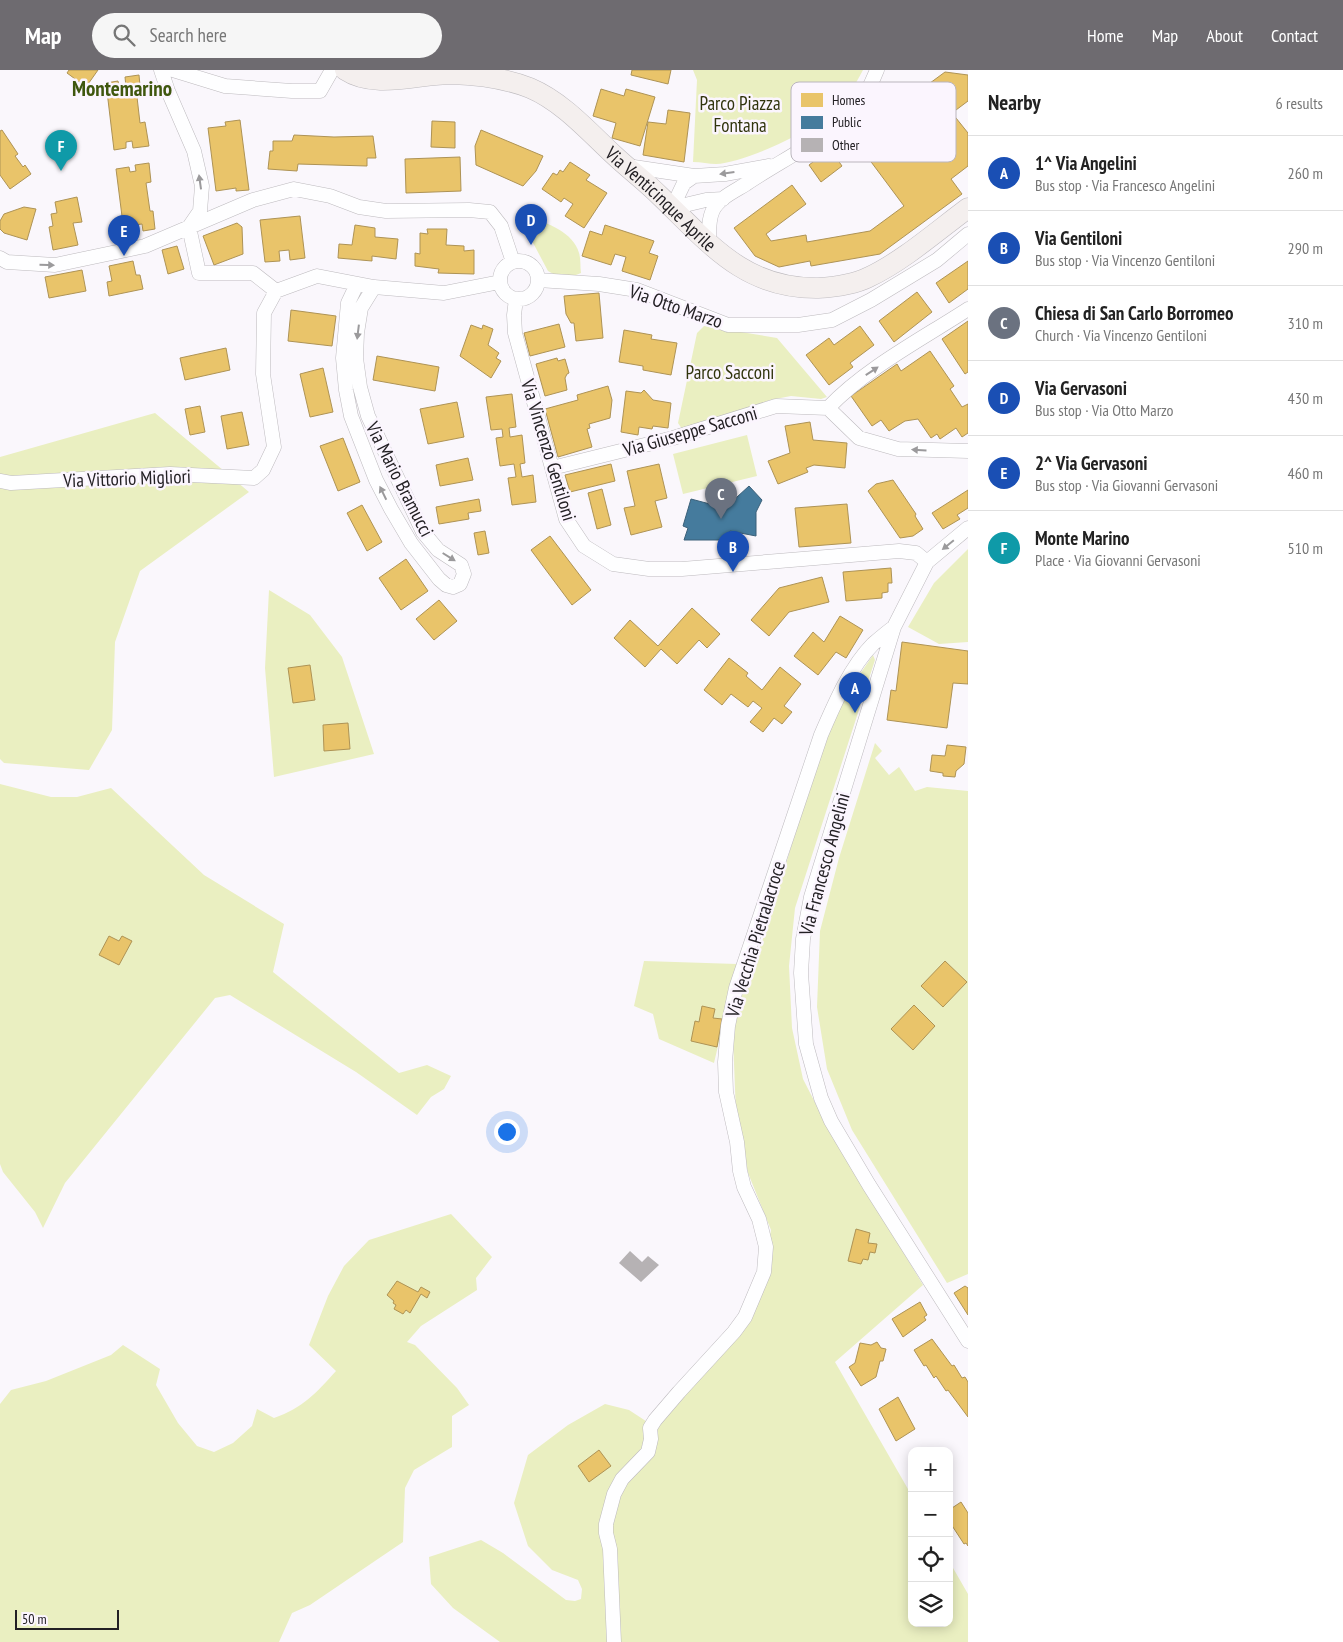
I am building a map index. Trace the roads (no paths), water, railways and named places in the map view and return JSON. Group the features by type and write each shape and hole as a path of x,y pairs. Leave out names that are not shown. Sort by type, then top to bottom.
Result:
{"street":[{"path":"161,70 194,151 202,186 200,211 189,227 199,273 253,273 276,291 317,276 374,287 444,293 500,282"},
{"path":"172,70 225,86 320,91 332,70"},
{"name":"Via Venticinque Aprile","path":"345,70 353,75 374,81 451,74 487,76 513,81 541,93 558,105 626,166 709,244 740,268 778,284 805,288 838,287 867,278 887,268 968,208"},
{"path":"871,82 877,70"},
{"path":"709,244 712,216 714,210 723,199 791,155"},
{"path":"626,166 694,176 725,174 775,164"},
{"path":"672,208 684,183 694,176"},
{"path":"0,258 7,262 55,265 145,246 253,200 294,189 330,196 359,206 386,211 469,210 490,212 501,226 513,262"},
{"path":"672,208 706,200 723,199"},
{"name":"Via Otto Marzo","path":"538,280 599,284 636,290 728,325 798,325 832,320 871,300 937,260 968,234"},
{"path":"513,262 524,262 531,265 535,269 538,280 537,287 533,293 524,299 516,299 505,292 500,282 503,270 513,262"},
{"name":"Via Mario Bramucci","path":"357,284 348,303 343,358 351,416 376,480 391,510 411,543 439,579 446,585 454,587 460,584 464,574 461,565 438,550 423,532 368,416 360,387 356,358 357,334 361,308 374,287"},
{"name":"Via Vittorio Migliori","path":"0,481 11,483 170,474 254,478 263,470 274,447 263,374 264,313 276,291"},
{"name":"Via Vincenzo Gentiloni","path":"516,299 514,315 515,333 566,519 584,546 613,564 649,569 682,569 899,551 916,553 927,562"},
{"path":"968,309 862,377 842,393 828,408 859,438 898,449 968,451"},
{"name":"Via Giuseppe Sacconi","path":"552,468 673,438 776,406 828,408"},
{"name":"Via Francesco Angelini","path":"968,528 927,562 894,627 811,897 803,939 801,973 806,1044 820,1098 831,1121 869,1185 968,1341"},
{"name":"Via Vecchia Pietralacroce","path":"614,1642 610,1549 606,1524 614,1494 622,1479 648,1452 651,1439 650,1428 655,1420 678,1392 734,1332 745,1317 764,1272 766,1247 759,1219 744,1187 726,1092 725,1062 728,1026 736,988 821,735 832,709 857,664 873,644 894,627"}],"place":[{"name":"Monte Marino","path":"61,171"},
{"name":"Via Gervasoni","path":"531,245"},
{"name":"2^ Via Gervasoni","path":"124,256"},
{"name":"Chiesa di San Carlo Borromeo","path":"721,519"},
{"name":"Via Gentiloni","path":"733,572"},
{"name":"1^ Via Angelini","path":"855,713"}],"district":[{"name":"Montemarino","path":"122,89"}],"park label":[{"name":"Parco Piazza Fontana","path":"740,114"},
{"name":"Parco Sacconi","path":"730,372"}]}
